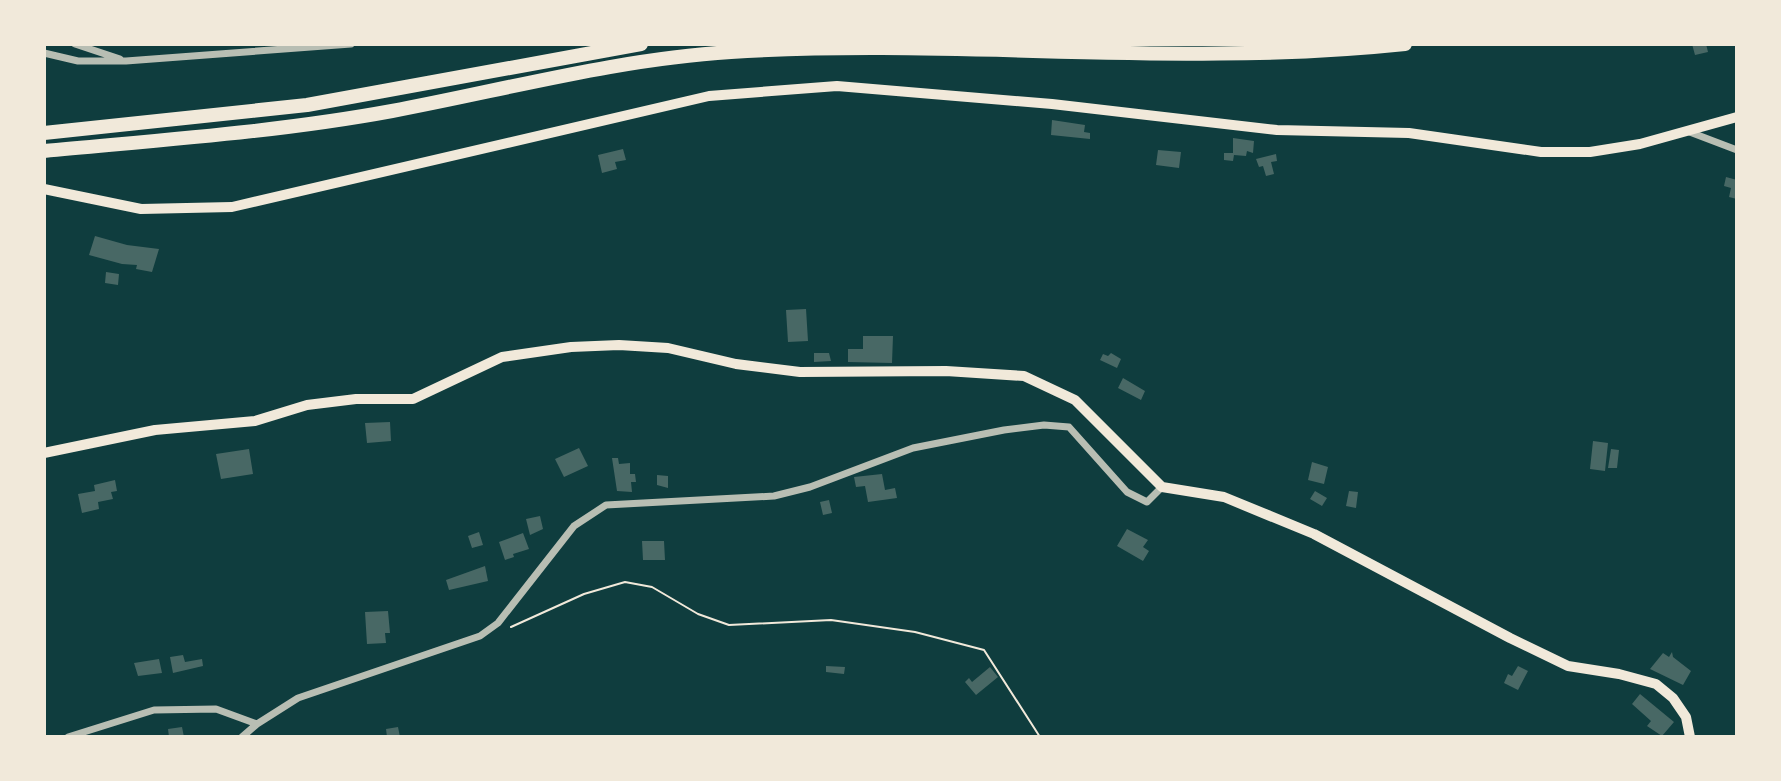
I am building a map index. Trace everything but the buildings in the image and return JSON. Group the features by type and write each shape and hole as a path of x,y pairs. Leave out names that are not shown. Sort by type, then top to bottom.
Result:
{"highway":[{"path":"44,133 307,105 641,44"},
{"path":"44,151 304,125 389,112 621,66 721,53 870,50 1249,54 1405,44"}],"main road":[{"path":"44,189 141,209 232,207 709,96 837,86 1052,104 1277,130 1409,133 1541,152 1590,152 1640,144 1737,117"},
{"path":"44,453 155,430 255,421 307,405 356,399 413,399 502,357 571,347 619,345 668,348 736,364 800,372 946,371 1024,376 1075,400 1162,487 1224,497 1314,534 1568,666 1656,684 1673,698 1686,717 1690,737"}],"street":[{"path":"75,44 126,61"},
{"path":"44,53 78,61 126,61 351,44"},
{"path":"1687,131 1737,150"},
{"path":"242,737 298,698 480,636 498,623 574,526 606,505 774,496 810,487 913,448 1044,425 1069,427 1127,492 1147,502 1162,487"},
{"path":"68,737 154,710 216,709 257,724"}],"path":[{"path":"506,628 584,594 625,582 652,587 698,614 729,625 831,620 915,632 984,650 1040,737"}]}
